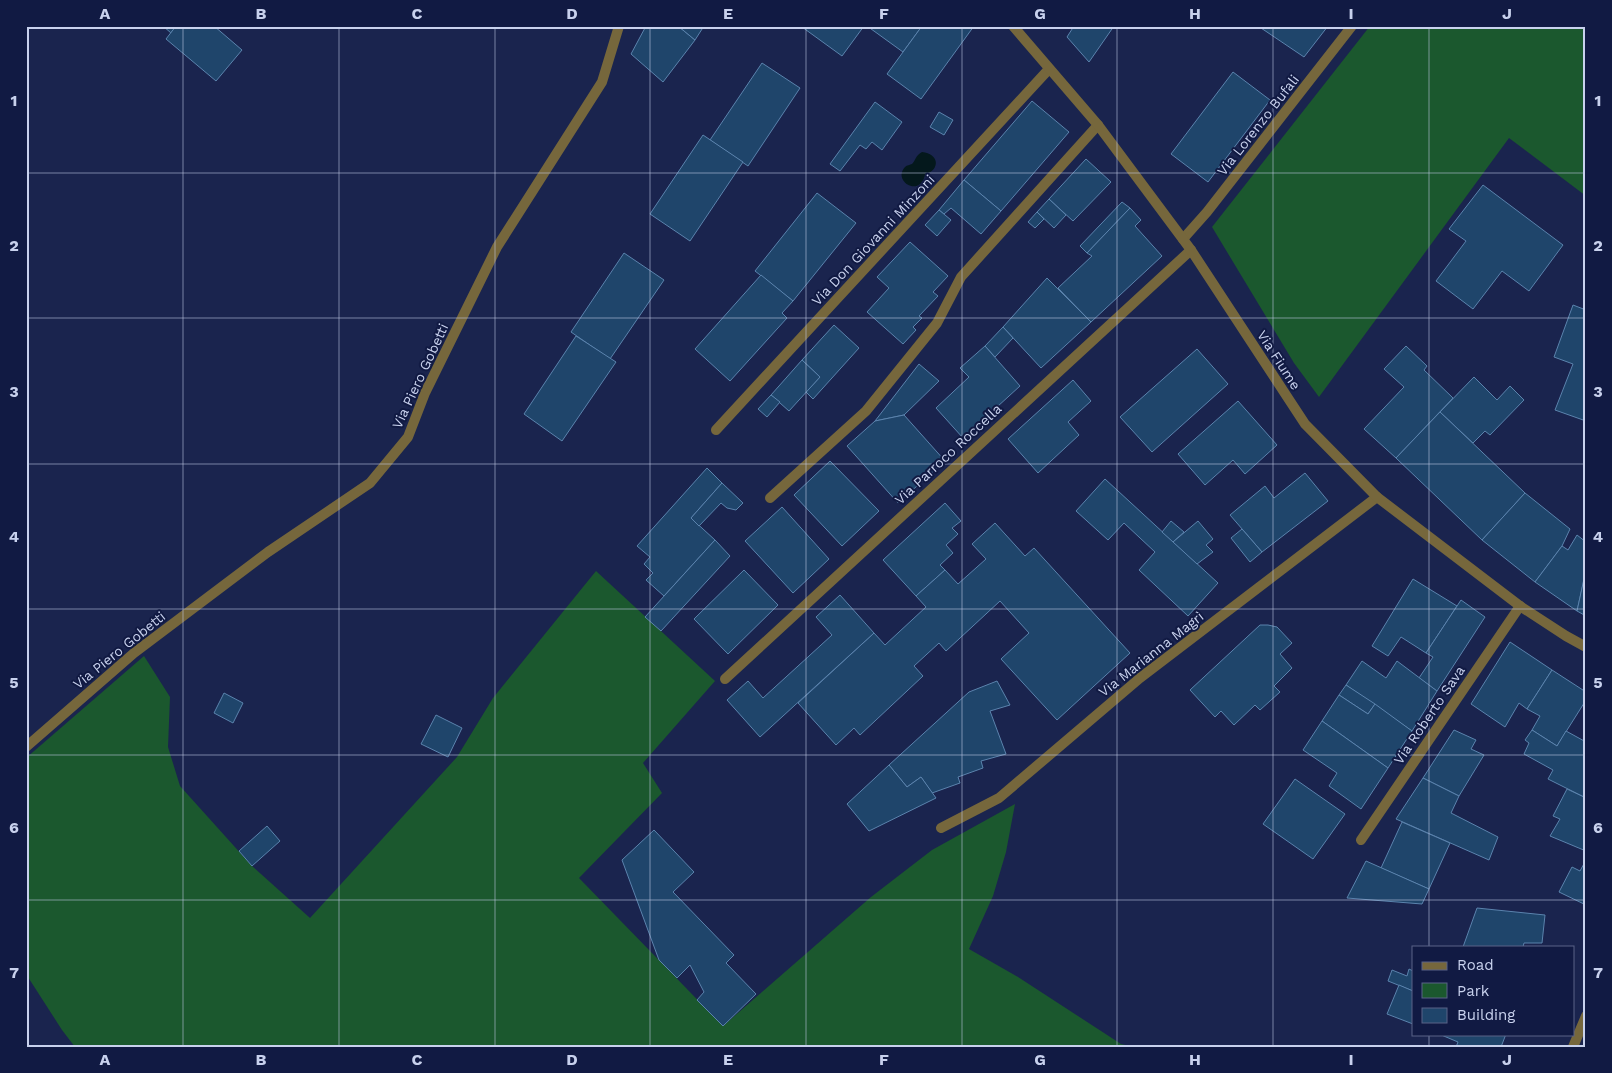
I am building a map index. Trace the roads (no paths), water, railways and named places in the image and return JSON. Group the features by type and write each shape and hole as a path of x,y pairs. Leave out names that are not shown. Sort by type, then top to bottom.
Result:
{"street":[{"name":"Via Piero Gobetti","path":"26,747 134,653 268,552 370,484 408,437 425,393 497,247 602,82 619,26"},
{"name":"Via Fiume","path":"1013,26 1098,125 1183,239 1304,424 1377,497 1520,606 1586,647"},
{"name":"Via Lorenzo Bufali","path":"1183,239 1207,212 1352,26"},
{"name":"Via Don Giovanni Minzoni","path":"716,430 1049,69"},
{"path":"770,498 866,411 937,323 961,277 1098,125"},
{"name":"Via Parroco Roccella","path":"725,679 1191,250"},
{"name":"Via Marianna Magrì","path":"941,828 1000,798 1140,678 1377,497"},
{"name":"Via Roberto Sava","path":"1361,840 1520,606"},
{"path":"1573,1047 1586,1016"}]}
